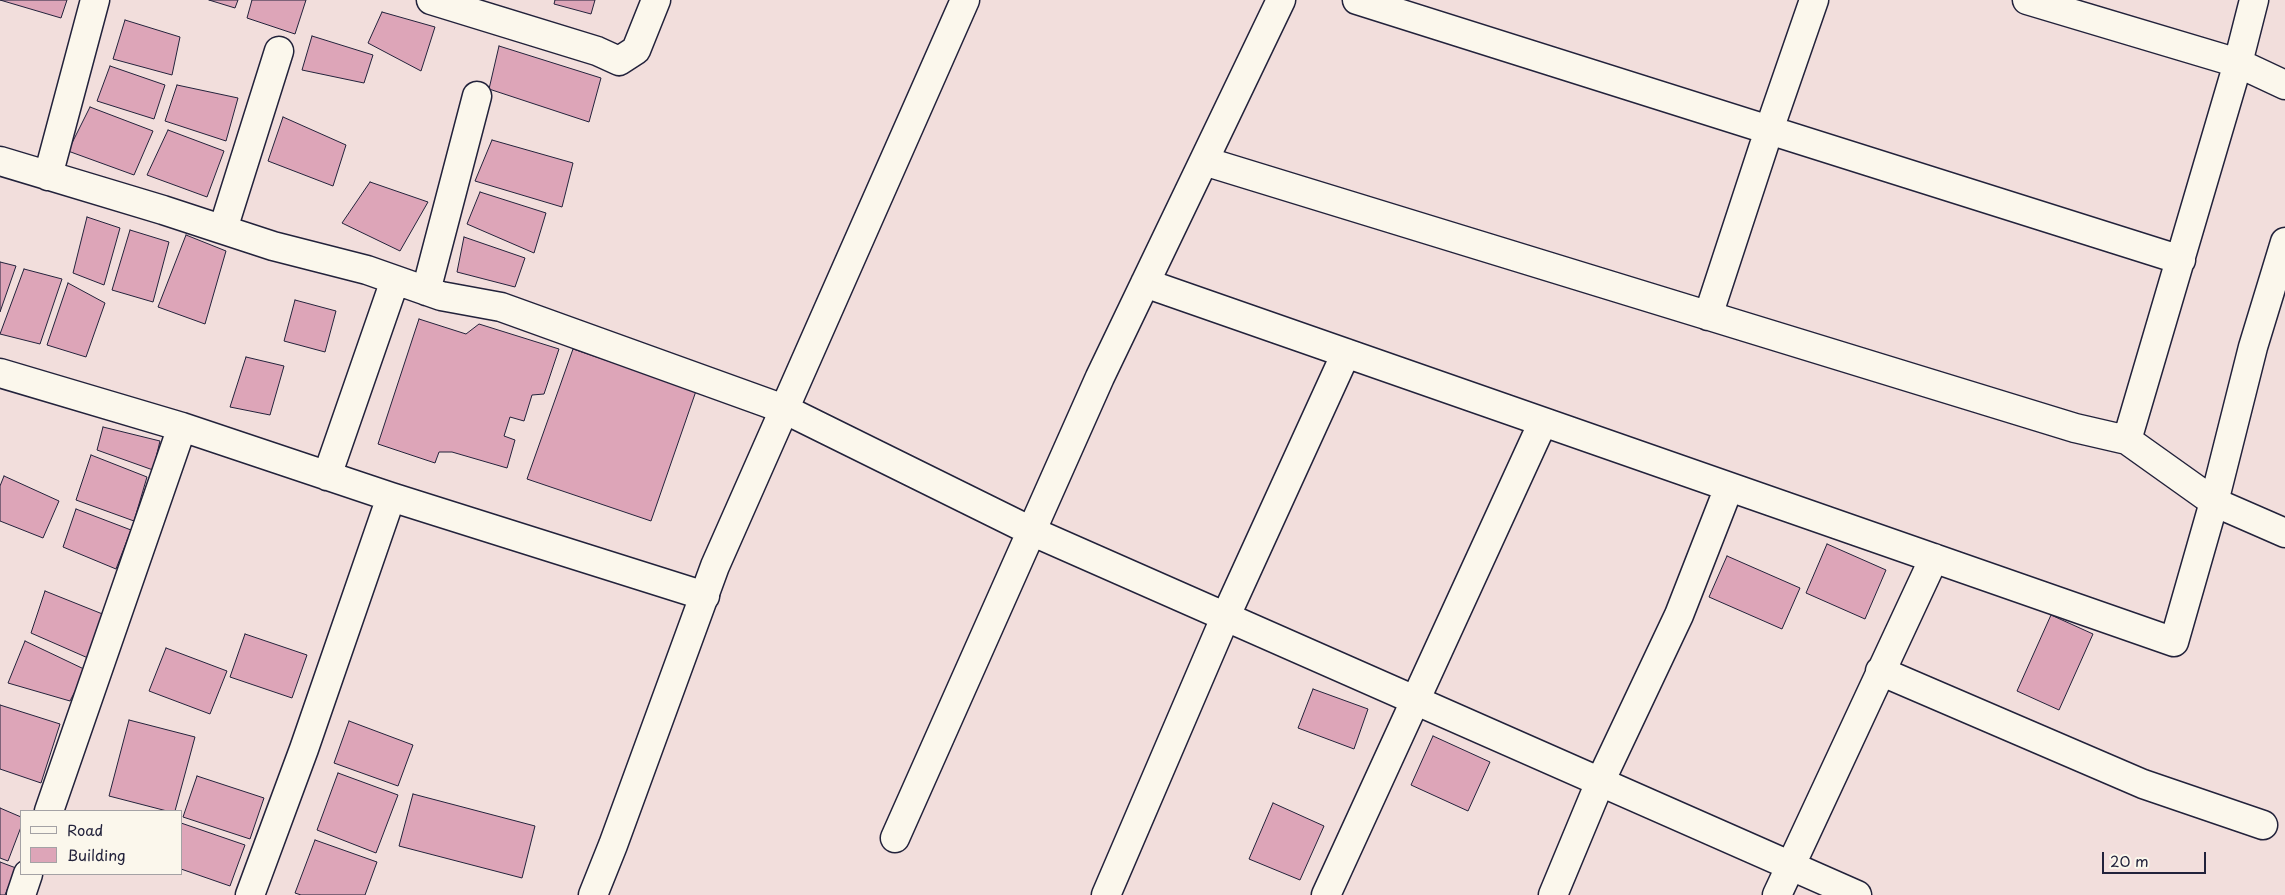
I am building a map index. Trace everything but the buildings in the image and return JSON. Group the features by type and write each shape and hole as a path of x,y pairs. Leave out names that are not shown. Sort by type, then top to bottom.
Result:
{"street":[{"path":"48,176 95,0"},
{"path":"431,0 597,51 619,61 636,50 656,0"},
{"path":"593,895 716,566 965,0"},
{"path":"895,838 1100,377 1281,0"},
{"path":"1357,0 2180,260"},
{"path":"1708,316 1768,130 1814,0"},
{"path":"2127,440 2238,63 2254,0"},
{"path":"2043,2 2238,63 2285,85"},
{"path":"223,229 279,51"},
{"path":"426,291 476,96"},
{"path":"0,161 163,210 273,246 367,270 441,296 501,307 784,409 1031,531 1857,895"},
{"path":"1204,161 2075,428 2127,440 2214,502 2285,533"},
{"path":"1145,284 2174,642 2214,502 2274,316 2285,242"},
{"path":"327,476 395,280"},
{"path":"1106,895 1226,617 1346,353"},
{"path":"0,373 182,427 391,497 705,596"},
{"path":"1326,895 1543,422"},
{"path":"49,810 182,427"},
{"path":"1552,895 1600,782 1679,615 1729,487"},
{"path":"250,895 304,748 391,497"},
{"path":"1776,895 1934,558"},
{"path":"1880,671 2143,784 2264,825"},
{"path":"21,895 28,875"}]}
